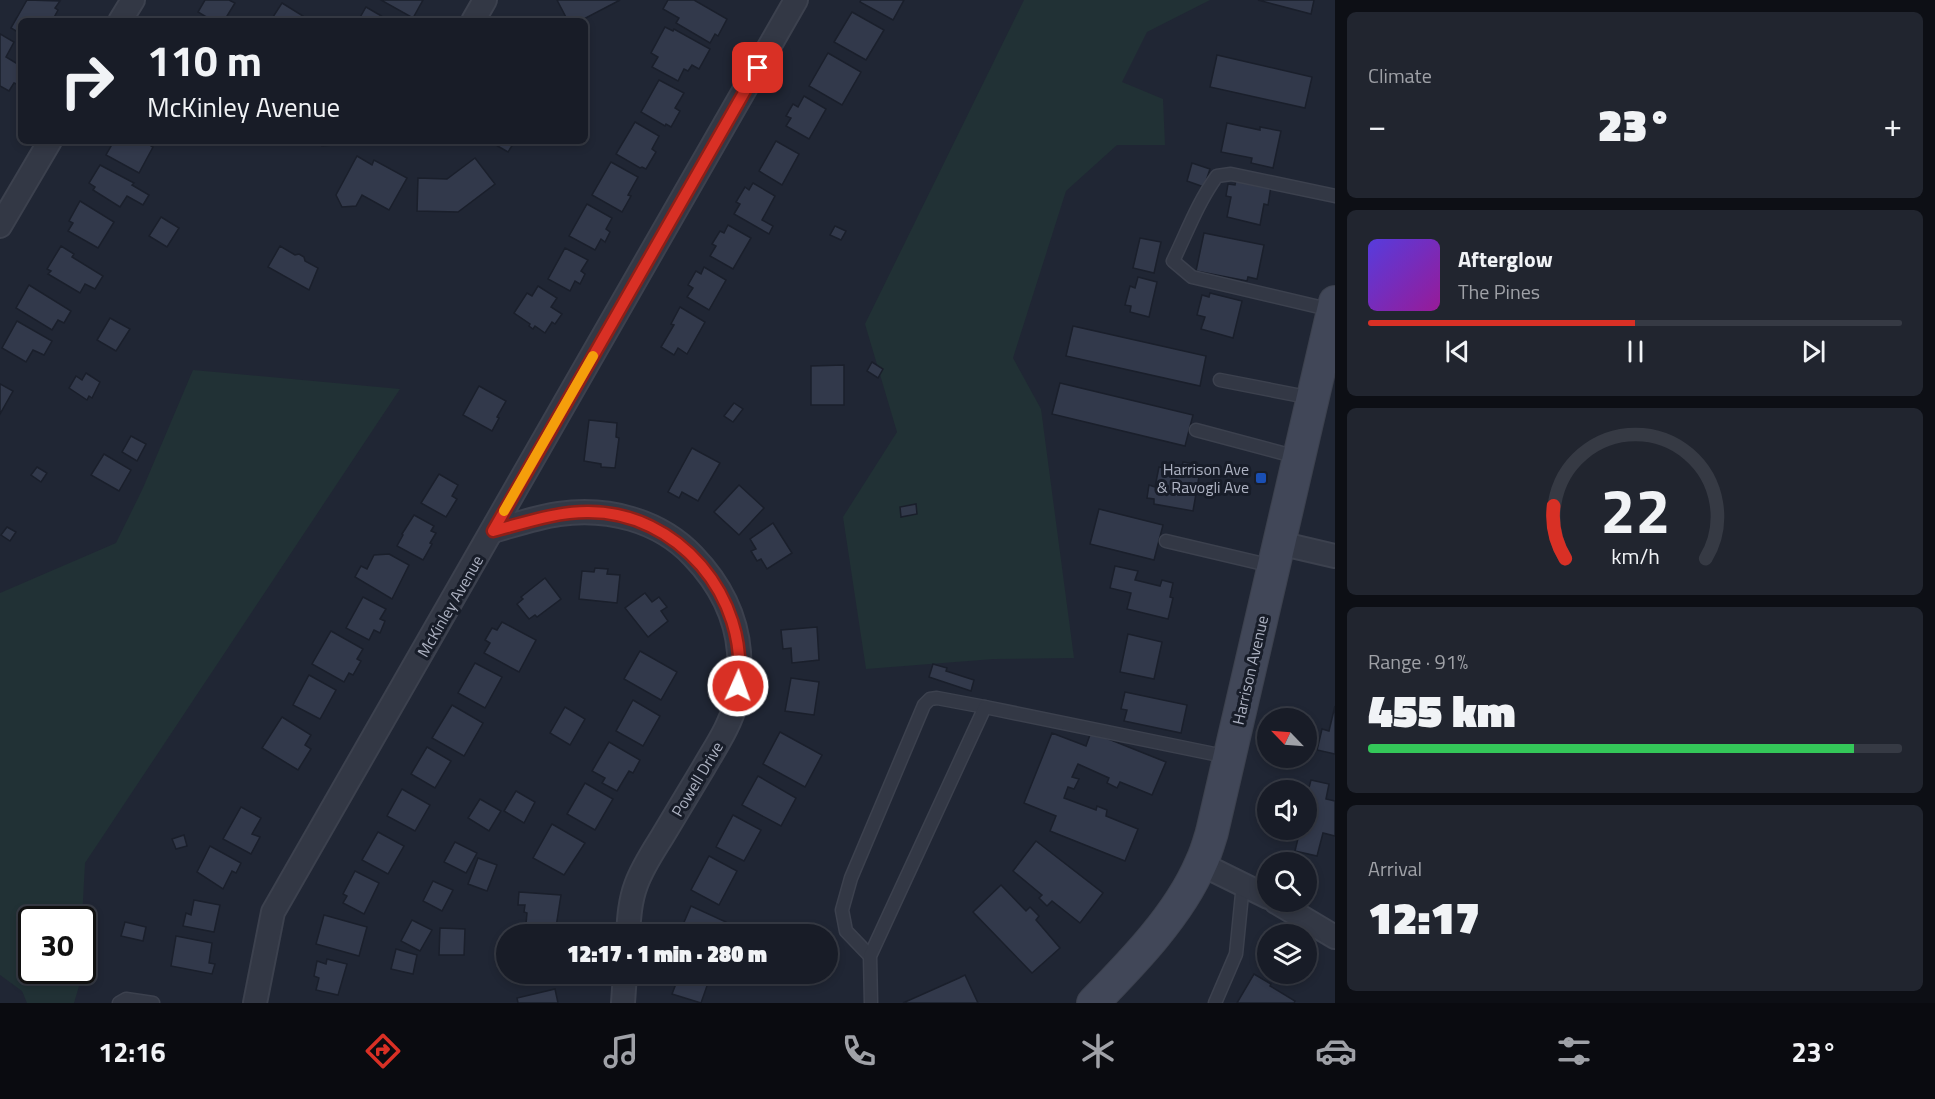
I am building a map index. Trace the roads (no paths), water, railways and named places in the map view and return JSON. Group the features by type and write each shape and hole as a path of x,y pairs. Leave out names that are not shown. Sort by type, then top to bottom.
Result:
{"main road":[{"name":"Harrison Avenue","path":"1093,1003 1125,970 1161,926 1183,896 1201,864 1212,832 1230,757 1334,306"}],"street":[{"path":"122,18 133,0"},
{"path":"475,18 485,0"},
{"name":"McKinley Avenue","path":"255,1003 273,912 493,531 789,2"},
{"path":"0,226 48,144"},
{"name":"Powell Drive","path":"493,531 558,514 607,513 635,520 662,532 686,549 700,563 722,595 733,622 738,641 740,671 736,702 726,730 642,870 630,906 629,924"},
{"path":"1276,554 1335,556"},
{"path":"1201,864 1257,891"},
{"path":"1293,912 1335,937"},
{"path":"623,1003 624,984"}],"lane":[{"path":"1334,306 1192,277 1173,261 1216,176 1231,174 1335,196"},
{"path":"1220,380 1313,398"},
{"path":"1196,430 1299,458"},
{"path":"1166,541 1276,554"},
{"path":"870,956 846,931 843,910 851,878 924,705 930,699 937,698 1230,757"},
{"path":"871,1003 870,956 985,708"},
{"path":"1215,1003 1236,954 1243,884"},
{"path":"119,1003 126,999 153,1003"}],"place":[{"name":"Harrison Ave & Ravogli Ave","path":"1261,478"}]}
